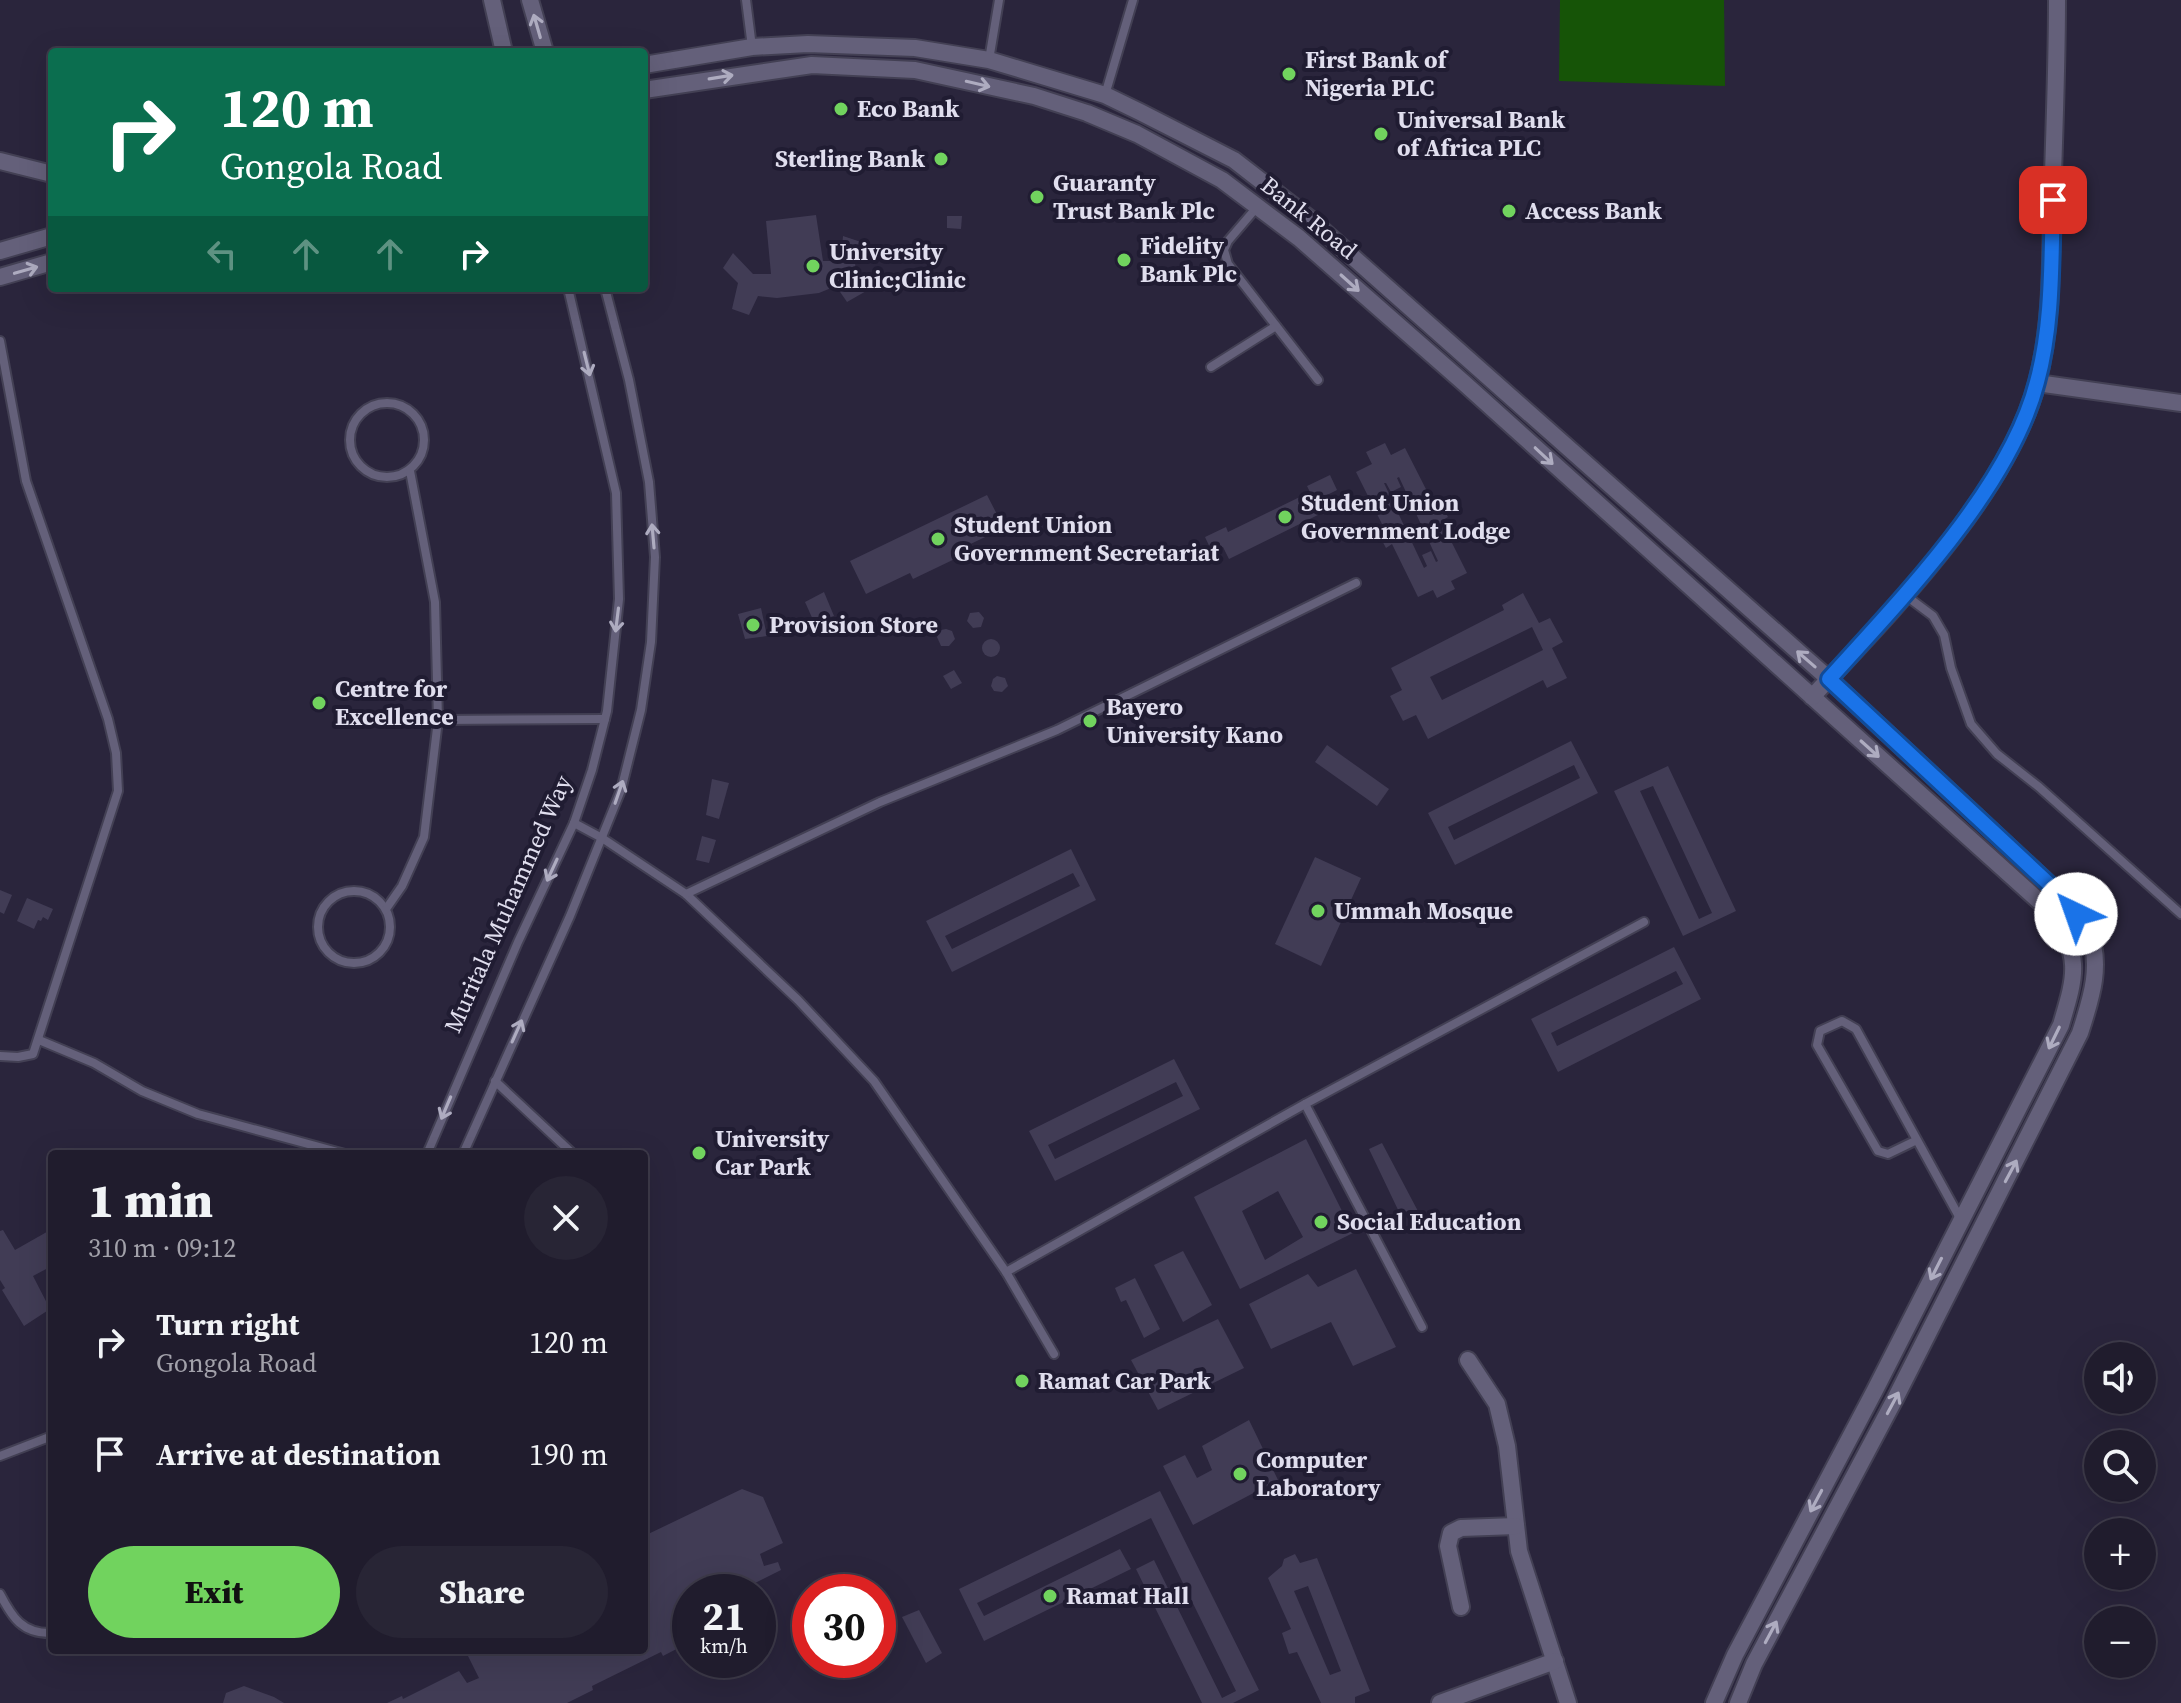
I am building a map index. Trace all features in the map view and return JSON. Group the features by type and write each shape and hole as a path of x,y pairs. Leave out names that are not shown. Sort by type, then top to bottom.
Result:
{"street":[{"path":"492,0 503,48"},
{"path":"530,0 544,48"},
{"path":"1812,697 1905,595 1984,494 2020,429 2037,383 2048,311 2057,0"},
{"path":"648,64 752,47 808,44 915,48 989,60 1105,95 1234,160 1299,211 1829,679 2065,899 2087,929 2096,966 2092,996 2080,1033 1896,1397 1754,1664 1738,1703"},
{"name":"Bank Road","path":"648,89 812,65 915,70 1034,96 1099,118 1137,134 1222,180 1299,238 1463,382 2050,911 2067,935 2075,964 2061,1025 1735,1655 1714,1703"},
{"path":"0,161 48,173"},
{"path":"0,250 48,237"},
{"path":"0,277 48,263"},
{"path":"2037,383 2181,403"},
{"path":"1468,1360 1497,1404 1507,1446 1519,1551 1568,1703"},
{"path":"1461,1607 1448,1546 1451,1533 1461,1528 1516,1526"},
{"path":"1735,1655 1754,1664"},
{"path":"1440,1703 1555,1661"}],"lane":[{"path":"746,0 752,47"},
{"path":"989,60 999,0"},
{"path":"1105,95 1133,0"},
{"path":"1258,206 1228,241 1224,250 1228,264 1318,380"},
{"name":"Muritala Muhammed Way","path":"429,1150 512,956 574,823 605,719 619,599 616,493 569,292"},
{"path":"465,1150 602,838 621,790 641,710 651,642 655,557 649,482 629,380 606,292"},
{"path":"1211,367 1276,326"},
{"path":"0,341 26,481 108,719 116,753 118,791 33,1054 0,1056"},
{"path":"387,403 410,410 418,418 425,440 418,462 410,471 399,476 376,476 357,462 350,440 352,429 365,410 387,403"},
{"path":"386,909 402,886 424,837 438,720 435,602 410,471"},
{"path":"686,894 880,802 1057,730 1356,583"},
{"path":"1905,595 1933,616 1944,635 1951,668 1971,724 1997,754 2039,787 2181,914"},
{"path":"438,720 605,719"},
{"path":"574,823 686,894 798,1000 874,1081 1006,1272 1054,1354"},
{"path":"358,890 379,900 386,909 390,920 388,942 372,959 350,963 329,954 322,945 317,922 327,902 336,895 358,890"},
{"path":"1006,1272 1305,1104 1644,922"},
{"path":"1917,1140 1888,1154 1878,1151 1817,1045 1820,1031 1842,1021 1856,1029 1961,1220"},
{"path":"39,1040 94,1063 142,1091 198,1114 330,1150"},
{"path":"495,1081 569,1150"},
{"path":"1305,1104 1422,1327"},
{"path":"0,1456 48,1438"},
{"path":"0,1594 13,1618 30,1630 48,1632"}],"green space":[{"path":"1560,0 1724,0 1725,86 1559,81"}],"building":[{"name":"University Clinic;Clinic","path":"816,215 823,261 841,261 843,236 864,243 855,265 868,290 847,302 836,286 819,293 777,298 758,296 749,315 732,309 738,283 723,268 733,253 753,274 771,274 766,221"},
{"path":"947,216 962,216 961,229 947,228"},
{"path":"1385,443 1391,455 1405,448 1431,499 1437,496 1448,517 1441,521 1467,573 1451,581 1455,589 1437,598 1433,590 1418,597 1392,544 1386,548 1378,533 1385,530 1356,472 1372,464 1366,452","holes":["1399,477 1438,561 1431,551 1422,555 1427,566 1424,568 1384,483 1391,492 1401,487"]},
{"name":"Student Union Government Lodge","path":"1330,475 1337,490 1325,496 1332,508 1229,559 1223,547 1212,552 1205,537 1226,527 1228,532 1310,492 1307,486"},
{"name":"Student Union Government Secretariat","path":"987,495 1004,528 958,550 961,556 913,579 910,573 866,594 850,561"},
{"path":"824,592 834,616 814,622 805,602"},
{"path":"1523,593 1539,623 1550,618 1563,642 1552,648 1567,678 1547,688 1543,680 1428,739 1416,715 1403,721 1390,696 1402,690 1391,668 1504,610 1502,605","holes":["1532,627 1543,650 1442,700 1430,677"]},
{"name":"Provision Store","path":"761,608 767,636 745,639 738,614"},
{"path":"979,612 984,618 981,627 973,628 967,621 970,613"},
{"path":"941,630 952,631 955,639 949,646 941,646 937,637"},
{"path":"991,639 1000,648 991,657 982,648"},
{"path":"954,670 962,683 951,689 943,676"},
{"path":"997,676 1005,678 1008,686 1002,692 994,691 991,686"},
{"path":"1571,741 1598,793 1455,865 1428,813","holes":["1574,765 1580,778 1454,840 1448,827"]},
{"path":"1327,745 1389,789 1377,806 1315,762"},
{"path":"1668,766 1736,911 1683,936 1614,791","holes":["1653,786 1712,913 1699,919 1640,791"]},
{"path":"712,779 729,783 719,819 706,815"},
{"path":"702,836 716,840 709,863 696,860"},
{"path":"1071,849 1096,900 952,972 926,921","holes":["1073,873 1080,886 952,949 945,936"]},
{"name":"Ummah Mosque","path":"1315,857 1361,878 1321,966 1275,944"},
{"path":"0,890 12,895 4,914 0,912"},
{"path":"27,898 53,909 48,920 43,917 41,921 38,920 34,929 17,921"},
{"path":"1674,947 1701,999 1558,1072 1531,1019","holes":["1676,971 1683,984 1557,1046 1551,1033"]},
{"path":"1174,1059 1200,1109 1055,1181 1029,1131","holes":["1176,1082 1183,1096 1055,1159 1048,1145"]},
{"name":"Social Education","path":"1306,1139 1353,1233 1240,1289 1194,1197","holes":["1278,1191 1303,1237 1265,1260 1242,1211"]},
{"path":"1382,1143 1420,1215 1411,1218 1408,1211 1400,1214 1369,1149"},
{"path":"3,1230 15,1250 48,1231 48,1268 33,1276 48,1310 24,1326 2,1290 5,1288 0,1280 0,1231"},
{"path":"1183,1251 1212,1305 1183,1322 1154,1265"},
{"name":"Social Education","path":"1356,1269 1396,1347 1353,1366 1331,1322 1271,1349 1249,1304 1308,1274 1318,1287"},
{"path":"1135,1278 1160,1329 1144,1338 1126,1300 1121,1302 1115,1288"},
{"path":"1218,1319 1244,1368 1158,1410 1131,1360"},
{"name":"Computer Laboratory","path":"1249,1420 1278,1480 1193,1525 1163,1466 1185,1455 1197,1478 1212,1470 1202,1446"},
{"path":"742,1489 763,1497 783,1543 760,1554 764,1566 778,1562 781,1570 773,1574 672,1574 672,1651 663,1656 661,1652 592,1686 593,1690 567,1703 387,1703 402,1696 403,1699 459,1671 467,1683 479,1678 467,1654 648,1654 648,1534"},
{"name":"Ramat Hall","path":"1160,1491 1259,1690 1233,1703 1202,1703 1136,1569 1154,1560 1222,1698 1236,1691 1151,1518 977,1603 984,1616 1120,1549 1131,1569 984,1641 959,1589"},
{"path":"1295,1554 1300,1563 1317,1558 1370,1691 1355,1697 1355,1703 1321,1703 1297,1652 1289,1654 1282,1633 1291,1629 1268,1578 1282,1566 1284,1559","holes":["1308,1586 1341,1671 1330,1675 1294,1591"]},
{"path":"919,1610 942,1653 926,1663 902,1617"},
{"path":"244,1686 284,1703 223,1703 226,1693"}],"place":[{"name":"First Bank of Nigeria PLC","path":"1289,74"},
{"name":"Eco Bank","path":"841,109"},
{"name":"Universal Bank of Africa PLC","path":"1381,134"},
{"name":"Sterling Bank","path":"941,159"},
{"name":"Guaranty Trust Bank Plc","path":"1037,197"},
{"name":"Access Bank","path":"1509,211"},
{"name":"Fidelity Bank Plc","path":"1124,260"},
{"name":"University Clinic;Clinic","path":"813,266"},
{"name":"Student Union Government Lodge","path":"1285,517"},
{"name":"Student Union Government Secretariat","path":"938,539"},
{"name":"Provision Store","path":"753,625"},
{"name":"Centre for Excellence","path":"319,703"},
{"name":"Bayero University Kano","path":"1090,721"},
{"name":"Ummah Mosque","path":"1318,911"},
{"name":"University Car Park","path":"699,1153"},
{"name":"Social Education","path":"1321,1222"},
{"name":"Ramat Car Park","path":"1022,1381"},
{"name":"Computer Laboratory","path":"1240,1474"},
{"name":"Ramat Hall","path":"1050,1596"}],"route":[{"path":"2053,200 2047,325 2037,383 2020,429 1984,494 1905,595 1829,679 2065,899 2076,914"}]}
